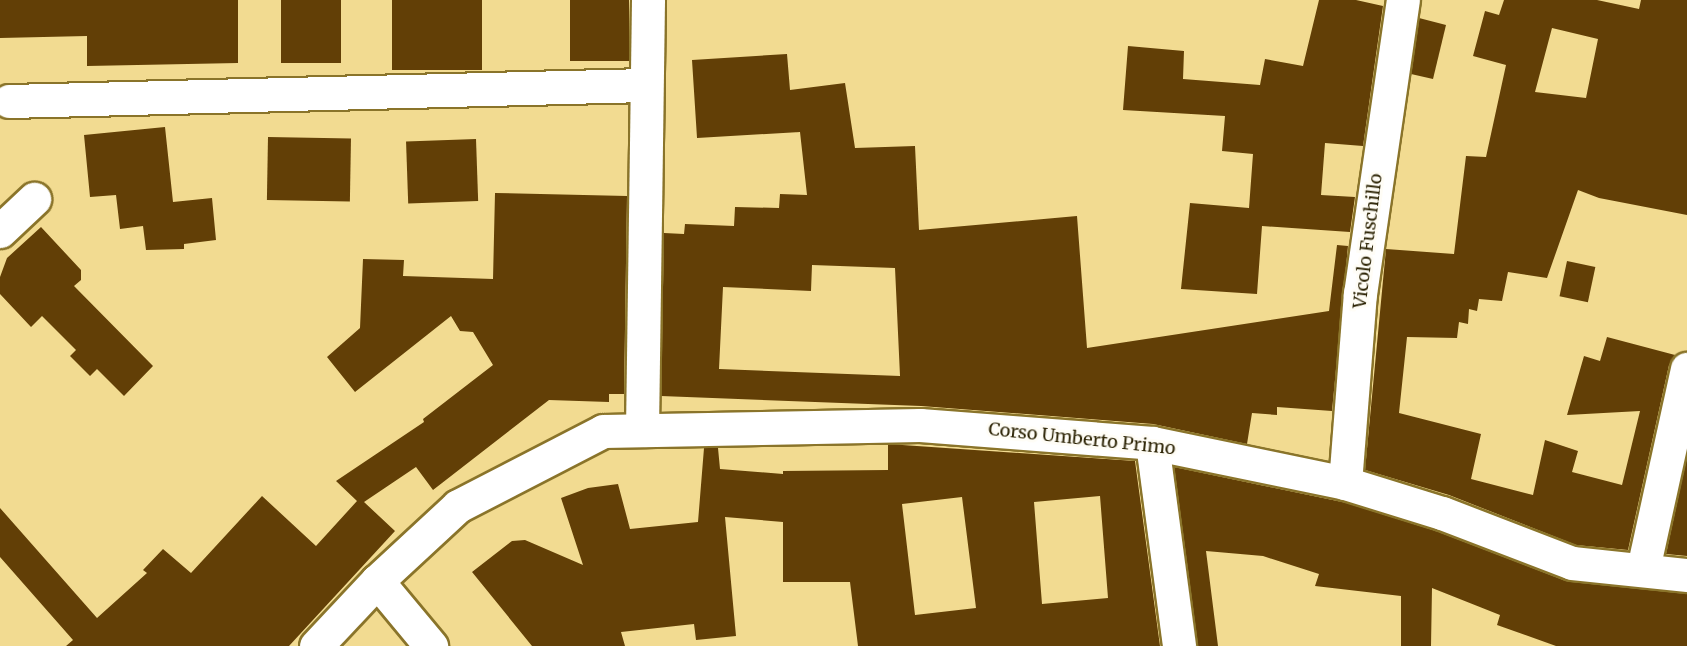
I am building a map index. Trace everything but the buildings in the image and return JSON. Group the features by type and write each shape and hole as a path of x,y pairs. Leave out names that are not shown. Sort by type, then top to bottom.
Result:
{"street":[{"path":"642,430 648,0"},
{"name":"Vicolo Fuschillo","path":"1345,483 1360,294 1403,0"},
{"path":"9,100 646,85"},
{"path":"0,231 34,199"},
{"path":"1643,569 1687,369"},
{"name":"Corso Umberto Primo","path":"377,581 458,506 603,431 920,425 1152,443 1345,483 1443,513 1572,563 1687,575"},
{"path":"1152,443 1179,646"},
{"path":"316,646 377,581 431,646"}]}
